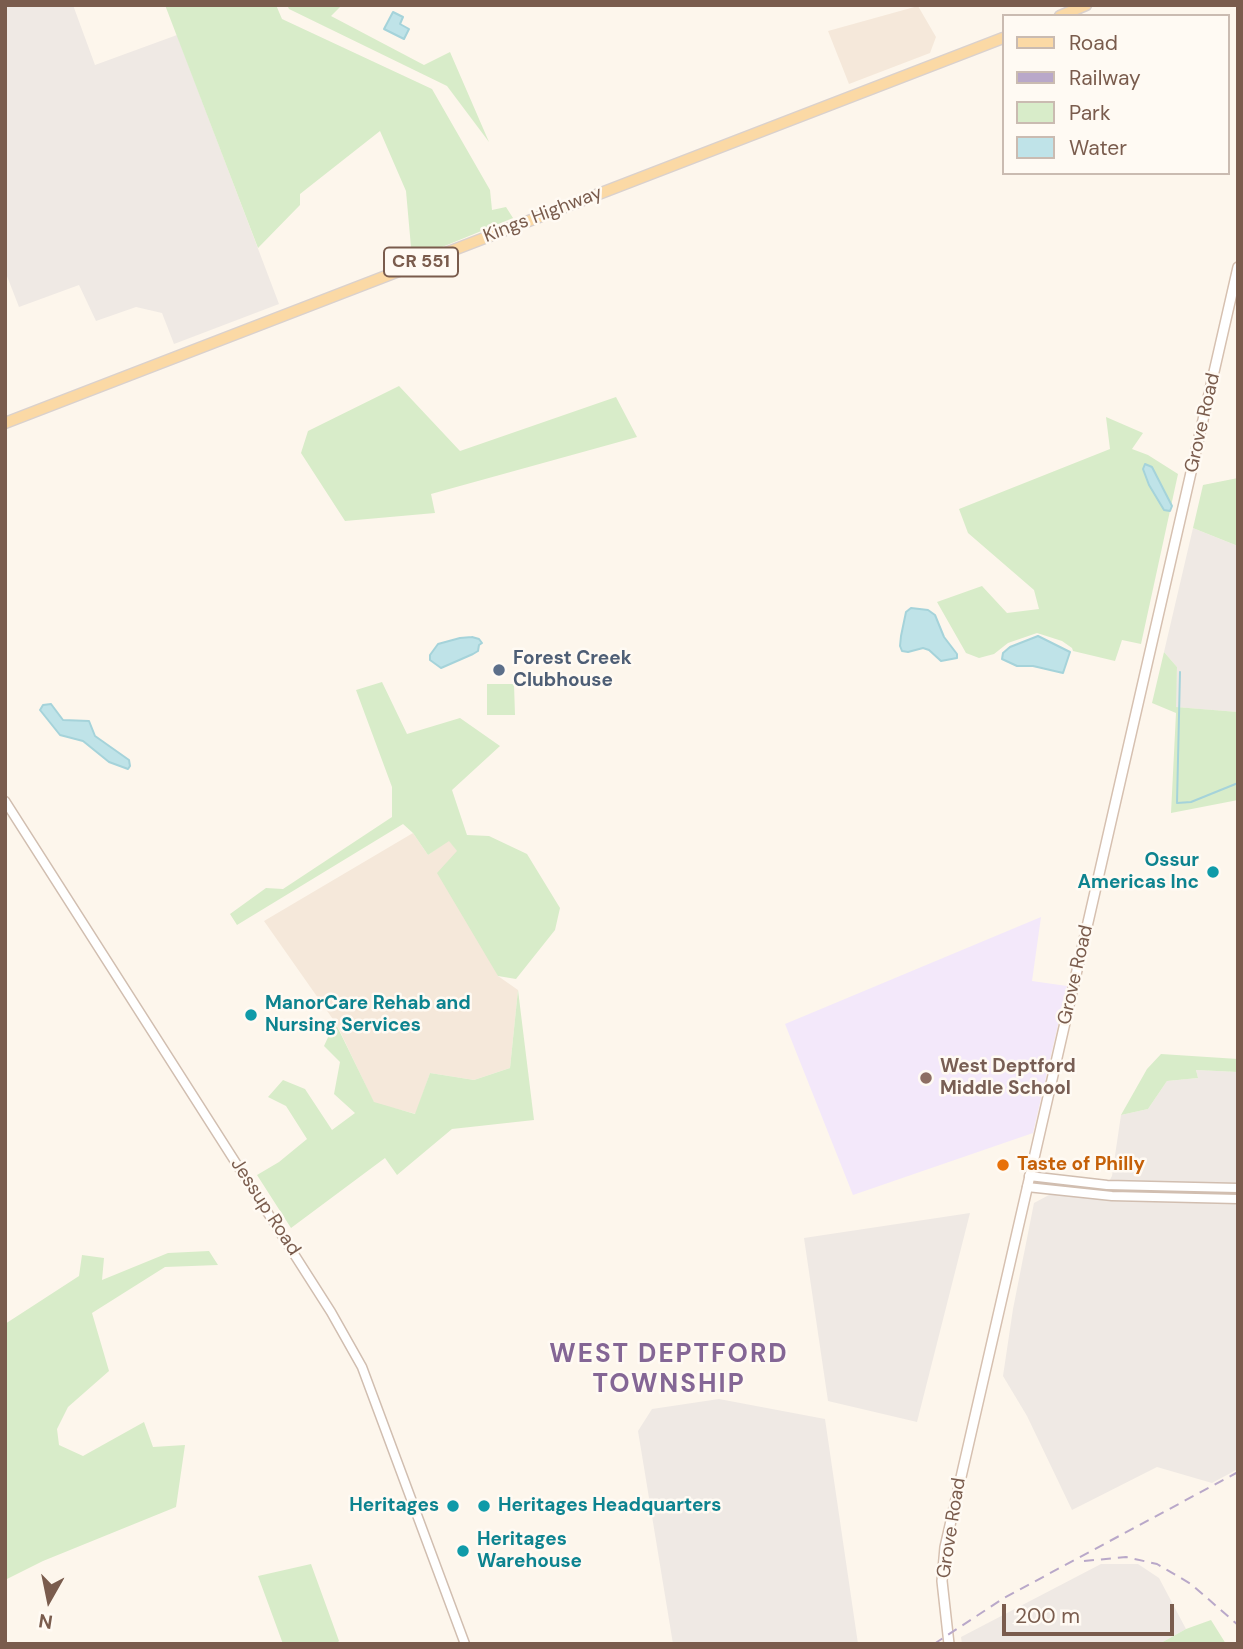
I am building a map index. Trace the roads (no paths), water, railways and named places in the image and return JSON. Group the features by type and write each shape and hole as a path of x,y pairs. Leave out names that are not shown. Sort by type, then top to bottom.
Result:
{"main road":[{"path":"1065,14 1086,5"},
{"name":"Kings Highway","path":"5,424 1002,38"},
{"name":"Grove Road","path":"948,1644 943,1599 944,1547 1238,267"}],"street":[{"name":"Jessup Road","path":"5,801 331,1312 362,1367 465,1644"},
{"path":"1029,1176 1107,1185 1238,1188"},
{"path":"1027,1187 1112,1196 1238,1199"}],"water":[{"path":"393,12 403,17 400,24 409,29 404,39 384,29"},
{"path":"1145,464 1152,467 1172,506 1170,511 1164,510 1149,485 1143,469"},
{"path":"911,608 928,610 935,615 957,658 941,661 923,648 902,651 901,636 906,612"},
{"path":"1038,636 1070,652 1063,673 1033,666 1017,666 1002,659 1003,653 1010,647"},
{"path":"472,637 482,643 473,654 441,668 430,660 430,655 438,644"},
{"path":"51,704 63,720 89,721 95,736 129,760 128,769 109,762 83,741 60,735 40,710 43,705"}],"waterway":[{"path":"1180,672 1177,803 1191,802 1238,783"}],"railway":[{"path":"934,1644 1004,1598 1238,1472"},
{"path":"1084,1561 1126,1557 1157,1564 1191,1584 1238,1625"}],"place":[{"name":"Forest Creek Clubhouse","path":"499,670"},
{"name":"Ossur Americas Inc","path":"1213,872"},
{"name":"ManorCare Rehab and Nursing Services","path":"251,1015"},
{"name":"West Deptford Middle School","path":"926,1078"},
{"name":"Taste of Philly","path":"1003,1165"},
{"name":"Heritages","path":"453,1506"},
{"name":"Heritages Headquarters","path":"484,1506"},
{"name":"Heritages Warehouse","path":"463,1551"}],"district":[{"name":"WEST DEPTFORD TOWNSHIP","path":"669,1370"}]}
